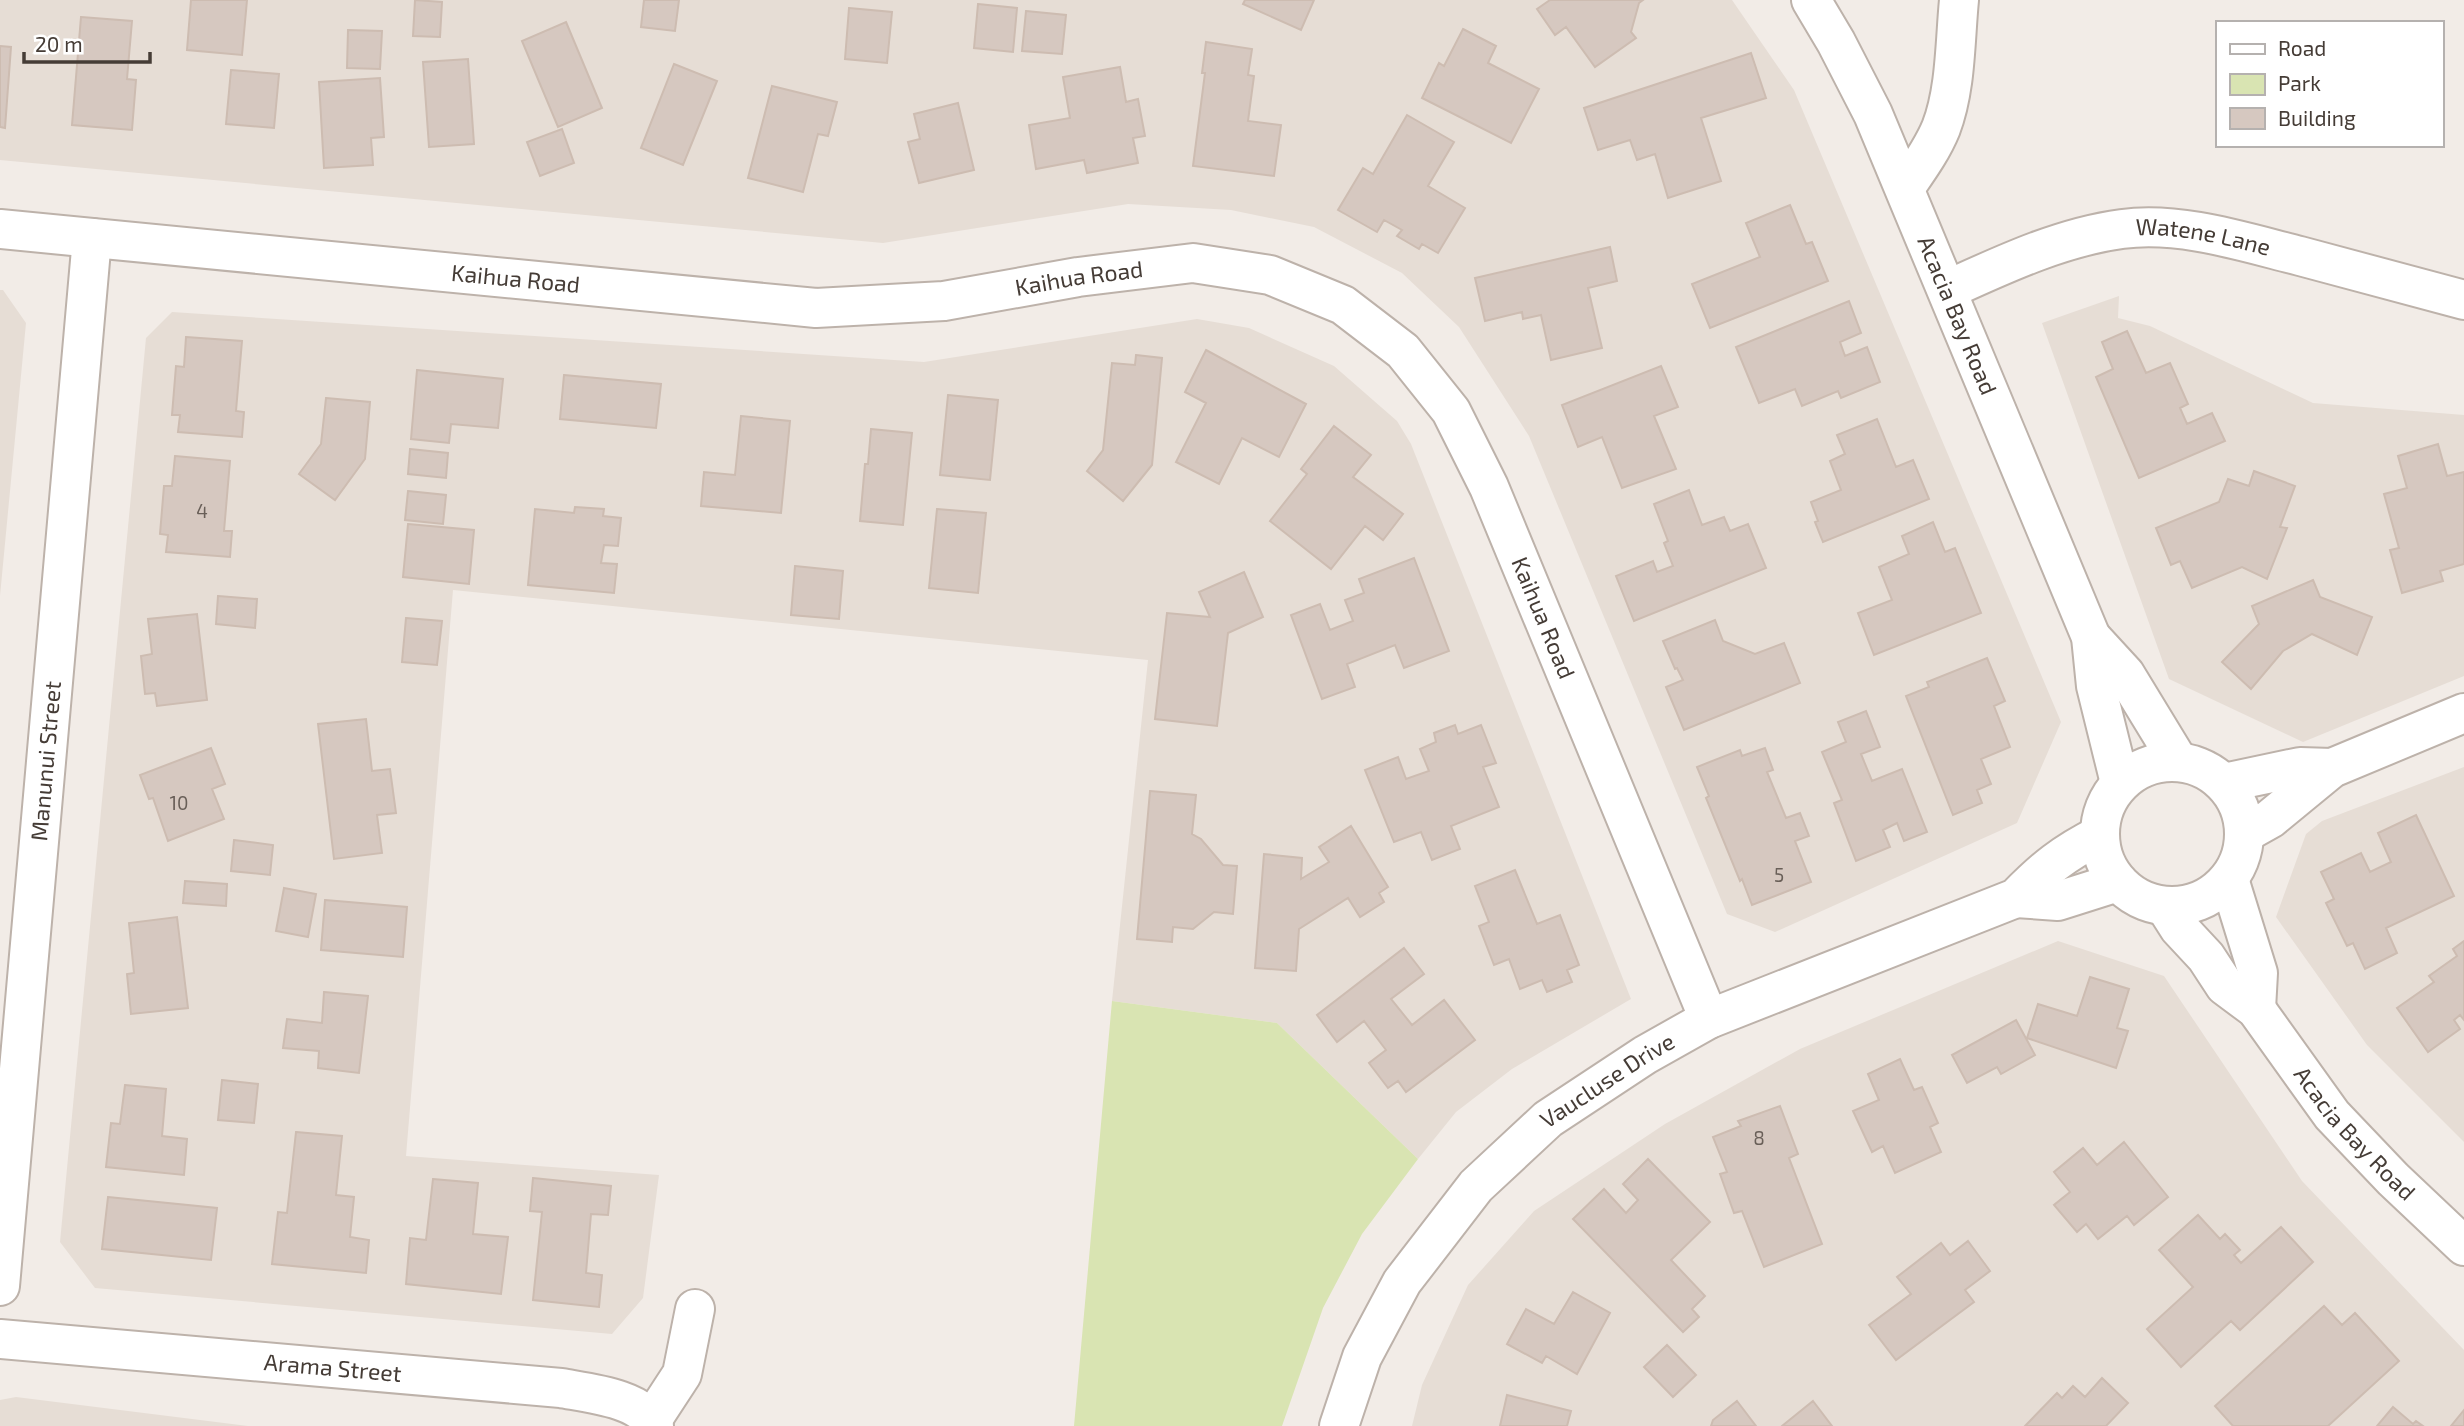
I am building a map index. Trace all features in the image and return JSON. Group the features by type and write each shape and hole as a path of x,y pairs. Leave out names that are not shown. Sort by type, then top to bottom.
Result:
{"street":[{"name":"Acacia Bay Road","path":"1811,0 1861,90 1905,188 2091,637 2096,686 2120,783"},
{"path":"1905,188 1942,126 1951,87 1959,0"},
{"name":"Watene Lane","path":"1947,290 1981,274 2081,237 2124,228 2174,229 2239,240 2464,300"},
{"name":"Kaihua Road","path":"0,229 816,307 944,300 1078,277 1193,263 1270,275 1343,304 1403,351 1451,411 1489,487 1709,1020"},
{"name":"Manunui Street","path":"0,1286 92,238"},
{"name":"Acacia Bay Road","path":"2091,637 2125,674 2178,761"},
{"path":"2245,833 2270,819 2332,768 2464,713"},
{"path":"2178,761 2196,764 2224,783 2236,798 2243,815 2245,833 2241,858 2229,880 2211,895 2189,905 2165,906 2148,902 2118,883 2108,868 2100,835 2102,816 2120,783 2137,770 2157,762 2178,761"},
{"path":"2224,783 2300,767 2332,768"},
{"name":"Vaucluse Drive","path":"1339,1426 1362,1357 1402,1282 1476,1186 1548,1119 1645,1055 1709,1020 2016,898 2043,869 2073,848 2100,835"},
{"path":"2229,880 2258,972 2256,1009"},
{"name":"Vaucluse Drive","path":"2016,898 2058,901 2118,883"},
{"name":"Acacia Bay Road","path":"2165,906 2179,928 2206,957 2225,986 2256,1009 2332,1115 2393,1179 2464,1246"},
{"path":"653,1423 682,1374 695,1309"},
{"name":"Arama Street","path":"0,1339 561,1388 623,1400 653,1423"}],"shaded area":[{"path":"0,0 1732,0 1794,90 2061,722 2017,823 1775,932 1727,914 1529,436 1459,327 1402,273 1314,227 1231,210 1128,204 883,243 0,160"},
{"path":"0,290 3,290 26,323 0,596"},
{"path":"2119,296 2118,318 2150,326 2313,403 2464,415 2464,676 2303,742 2169,679 2042,323"},
{"path":"172,312 924,362 1197,319 1249,328 1334,366 1397,421 1411,444 1631,999 1512,1069 1456,1112 1418,1159 1277,1023 1112,1001 1148,660 453,590 406,1156 659,1175 643,1298 612,1334 95,1288 60,1242 146,338"},
{"path":"2464,767 2464,1142 2367,1045 2276,917 2306,834 2322,821"},
{"path":"2058,941 2164,976 2302,1181 2464,1350 2464,1426 1412,1426 1422,1385 1468,1285 1534,1211 1665,1124 1800,1049"},
{"path":"16,1397 248,1426 0,1426 0,1400"}],"green space":[{"path":"1112,1001 1277,1023 1418,1159 1362,1234 1323,1308 1282,1426 1074,1426"}],"building":[{"path":"191,0 247,0 242,55 187,50"},
{"path":"415,0 442,2 440,37 413,36"},
{"path":"644,0 679,0 675,31 641,27"},
{"path":"1245,0 1314,0 1301,30 1243,4"},
{"path":"1550,0 1643,0 1639,3 1631,32 1636,38 1595,67 1566,27 1555,35 1537,9"},
{"path":"978,4 1017,8 1013,52 974,48"},
{"path":"849,8 892,12 887,63 845,59"},
{"path":"1026,11 1066,15 1062,54 1022,51"},
{"path":"81,17 132,21 127,79 136,80 132,130 72,125"},
{"path":"566,22 602,108 558,127 522,41"},
{"path":"1463,29 1496,46 1488,63 1539,89 1511,143 1422,98 1439,63 1444,66"},
{"path":"348,30 382,31 380,69 347,68"},
{"path":"1206,42 1252,49 1248,75 1254,76 1248,121 1281,125 1274,176 1193,166 1205,73 1202,73"},
{"path":"0,46 11,47 5,128 0,127"},
{"path":"1751,53 1766,98 1701,118 1721,181 1668,198 1655,154 1637,160 1630,140 1598,150 1584,108"},
{"path":"468,59 474,144 429,147 423,62"},
{"path":"674,64 717,81 683,165 641,148"},
{"path":"1120,67 1126,102 1138,99 1145,136 1133,138 1138,163 1087,173 1084,160 1036,169 1029,125 1070,118 1063,77"},
{"path":"231,70 279,74 274,128 226,124"},
{"path":"380,78 384,137 371,138 373,165 324,168 319,82"},
{"path":"772,86 837,102 828,136 818,134 803,192 748,178"},
{"path":"958,103 974,170 919,183 908,142 920,139 914,114"},
{"path":"1407,115 1454,142 1428,186 1465,208 1438,253 1422,244 1419,249 1397,236 1402,230 1384,220 1377,232 1338,210 1363,168 1373,174"},
{"path":"562,129 574,163 540,176 527,142"},
{"path":"1790,205 1806,244 1812,242 1828,281 1710,328 1692,284 1760,257 1746,223"},
{"path":"1610,247 1617,281 1588,288 1602,348 1551,360 1541,315 1523,319 1522,312 1485,321 1475,278"},
{"path":"1849,301 1861,333 1840,342 1845,356 1867,347 1880,382 1841,398 1838,391 1802,406 1795,389 1759,403 1736,347"},
{"path":"2127,331 2146,373 2170,363 2188,404 2180,408 2187,424 2212,413 2225,441 2139,478 2096,377 2113,369 2102,342"},
{"path":"186,337 242,341 236,411 244,412 242,437 178,432 180,415 172,415 176,366 184,367"},
{"path":"1206,350 1306,404 1279,457 1242,438 1219,484 1176,462 1206,403 1185,392"},
{"path":"1136,355 1162,358 1152,465 1123,501 1087,471 1103,450 1112,363 1135,365"},
{"path":"1661,366 1678,407 1654,416 1676,469 1622,488 1602,437 1578,447 1562,405"},
{"path":"417,370 503,379 498,428 451,424 449,443 411,439"},
{"path":"564,375 661,384 656,428 560,419"},
{"path":"948,395 998,400 990,480 940,475"},
{"path":"326,398 370,402 365,459 335,500 299,474 321,444"},
{"path":"741,416 790,421 781,513 701,506 704,472 735,475"},
{"path":"1877,419 1896,467 1913,460 1929,499 1823,542 1811,502 1841,490 1830,461 1845,454 1837,435"},
{"path":"1334,426 1371,455 1353,477 1403,514 1383,540 1365,526 1331,569 1270,521 1307,474 1301,469"},
{"path":"871,429 912,433 903,525 860,521"},
{"path":"2438,444 2447,476 2464,472 2464,564 2440,571 2443,581 2402,593 2390,550 2399,548 2384,494 2407,488 2398,456"},
{"path":"410,449 448,453 446,478 408,474"},
{"path":"175,456 230,461 224,531 232,531 230,557 166,552 168,535 160,534 164,486 172,486"},
{"path":"2254,471 2295,486 2280,527 2287,528 2267,579 2242,567 2192,588 2180,561 2171,565 2156,528 2219,502 2228,479 2249,486"},
{"path":"1689,490 1702,525 1724,517 1730,531 1748,524 1766,568 1634,621 1616,576 1653,561 1657,572 1673,566 1664,543 1668,541 1654,504"},
{"path":"408,491 446,495 443,524 405,520"},
{"path":"575,507 604,509 603,516 621,518 618,546 604,545 601,563 617,564 614,593 528,585 535,509 574,513"},
{"path":"937,509 986,513 978,593 929,588"},
{"path":"1933,522 1945,552 1955,548 1981,613 1874,655 1858,613 1892,600 1879,567 1909,554 1902,536"},
{"path":"408,524 474,530 469,584 403,577"},
{"path":"1414,558 1449,651 1404,668 1395,645 1347,664 1355,687 1322,699 1291,615 1320,604 1330,630 1353,621 1345,600 1364,593 1359,579"},
{"path":"795,566 843,571 839,619 791,615"},
{"path":"1244,572 1263,617 1228,633 1217,726 1155,719 1167,613 1210,617 1199,592"},
{"path":"2313,580 2320,597 2372,617 2357,655 2312,634 2283,651 2251,689 2222,662 2259,624 2252,606"},
{"path":"218,596 257,599 255,628 216,624"},
{"path":"197,614 207,700 157,706 155,693 145,694 141,656 152,654 148,619"},
{"path":"406,618 442,621 437,665 402,662"},
{"path":"1715,620 1723,641 1755,654 1784,643 1800,683 1684,730 1666,687 1683,680 1663,641"},
{"path":"1987,658 2005,701 1994,706 2010,747 1981,759 1991,784 1977,790 1982,803 1953,815 1906,696 1929,687 1927,682"},
{"path":"1866,711 1880,747 1861,754 1872,781 1902,769 1927,832 1904,841 1897,823 1883,830 1890,847 1856,861 1834,803 1842,800 1822,752 1846,742 1838,722"},
{"path":"366,719 372,771 390,769 396,813 377,815 382,853 334,859 318,724"},
{"path":"1455,725 1458,734 1481,725 1496,763 1483,767 1499,807 1451,826 1460,849 1432,860 1421,832 1394,842 1365,770 1398,757 1406,779 1429,771 1420,749 1436,742 1434,733"},
{"path":"211,748 225,784 212,789 224,819 168,841 153,798 149,799 140,775"},
{"path":"1765,748 1773,770 1767,772 1786,818 1800,813 1809,836 1795,841 1811,882 1752,905 1706,798 1709,796 1697,767 1740,750 1742,756"},
{"path":"1150,791 1196,795 1192,834 1201,839 1223,865 1237,866 1233,914 1214,912 1193,929 1173,927 1172,942 1137,939"},
{"path":"2416,815 2454,896 2386,928 2397,953 2365,969 2353,943 2347,946 2326,903 2334,899 2321,872 2361,853 2370,872 2391,862 2378,833"},
{"path":"1351,826 1388,887 1379,893 1384,902 1360,917 1348,898 1299,929 1296,971 1255,968 1264,854 1302,858 1301,879 1329,862 1319,847"},
{"path":"234,840 273,845 270,875 231,871"},
{"path":"1515,870 1537,924 1560,915 1579,965 1567,970 1572,982 1547,992 1542,980 1520,989 1509,959 1494,965 1479,926 1489,922 1475,886"},
{"path":"185,881 227,884 226,906 183,903"},
{"path":"284,888 316,894 308,937 276,931"},
{"path":"325,900 407,907 403,957 321,950"},
{"path":"177,917 188,1008 131,1014 127,974 134,973 129,923"},
{"path":"2464,941 2464,1020 2460,1015 2454,1020 2460,1029 2428,1052 2397,1008 2434,982 2429,976 2457,956 2453,949"},
{"path":"1404,948 1424,974 1391,999 1412,1025 1444,1000 1475,1040 1406,1092 1398,1081 1388,1088 1369,1063 1386,1050 1364,1021 1337,1042 1317,1015"},
{"path":"2090,977 2129,989 2117,1028 2128,1031 2116,1068 2027,1038 2038,1004 2077,1016"},
{"path":"324,992 368,996 359,1073 318,1068 319,1051 283,1048 287,1019 322,1023"},
{"path":"2016,1020 2035,1055 2001,1074 1997,1067 1967,1083 1952,1055"},
{"path":"1900,1059 1914,1090 1922,1087 1938,1123 1930,1127 1941,1152 1895,1173 1883,1146 1872,1152 1853,1111 1879,1100 1868,1074"},
{"path":"222,1080 258,1084 254,1123 218,1120"},
{"path":"125,1085 166,1089 162,1136 187,1139 184,1175 106,1167 111,1123 120,1124"},
{"path":"1780,1106 1798,1154 1789,1158 1822,1244 1764,1267 1742,1211 1734,1213 1720,1174 1727,1172 1713,1137 1741,1126 1738,1121"},
{"path":"296,1132 342,1136 336,1195 354,1197 350,1237 369,1240 366,1273 272,1264 278,1212 287,1213"},
{"path":"2124,1142 2168,1197 2134,1225 2127,1216 2098,1239 2086,1224 2077,1232 2054,1205 2070,1192 2054,1172 2083,1148 2097,1165"},
{"path":"1648,1159 1710,1222 1671,1260 1705,1296 1692,1309 1699,1317 1683,1332 1573,1219 1604,1189 1626,1213 1638,1200 1623,1184"},
{"path":"533,1178 611,1186 608,1215 591,1214 586,1273 602,1275 599,1307 533,1300 542,1212 530,1211"},
{"path":"433,1179 478,1183 473,1234 508,1237 501,1294 406,1284 410,1238 426,1240"},
{"path":"108,1197 217,1208 211,1260 102,1249"},
{"path":"2198,1215 2220,1239 2225,1234 2240,1250 2234,1255 2241,1263 2281,1227 2313,1262 2240,1330 2231,1321 2181,1367 2147,1329 2193,1287 2159,1250"},
{"path":"1968,1241 1990,1271 1965,1290 1974,1302 1896,1360 1869,1325 1911,1294 1897,1277 1941,1243 1950,1255"},
{"path":"1573,1292 1610,1313 1577,1374 1546,1356 1542,1363 1507,1344 1526,1309 1554,1324"},
{"path":"2324,1306 2342,1325 2355,1313 2399,1361 2328,1426 2233,1426 2215,1406"},
{"path":"1667,1345 1696,1375 1673,1397 1644,1367"},
{"path":"2102,1378 2128,1403 2106,1426 2025,1426 2057,1393 2062,1398 2073,1386 2085,1397"},
{"path":"1507,1395 1571,1411 1567,1426 1500,1426"},
{"path":"1737,1401 1756,1426 1711,1426 1713,1420"},
{"path":"1813,1401 1832,1426 1782,1426"},
{"path":"2393,1407 2413,1424 2416,1421 2423,1426 2377,1426"},
{"path":"2464,1410 2464,1426 2451,1426"}]}
